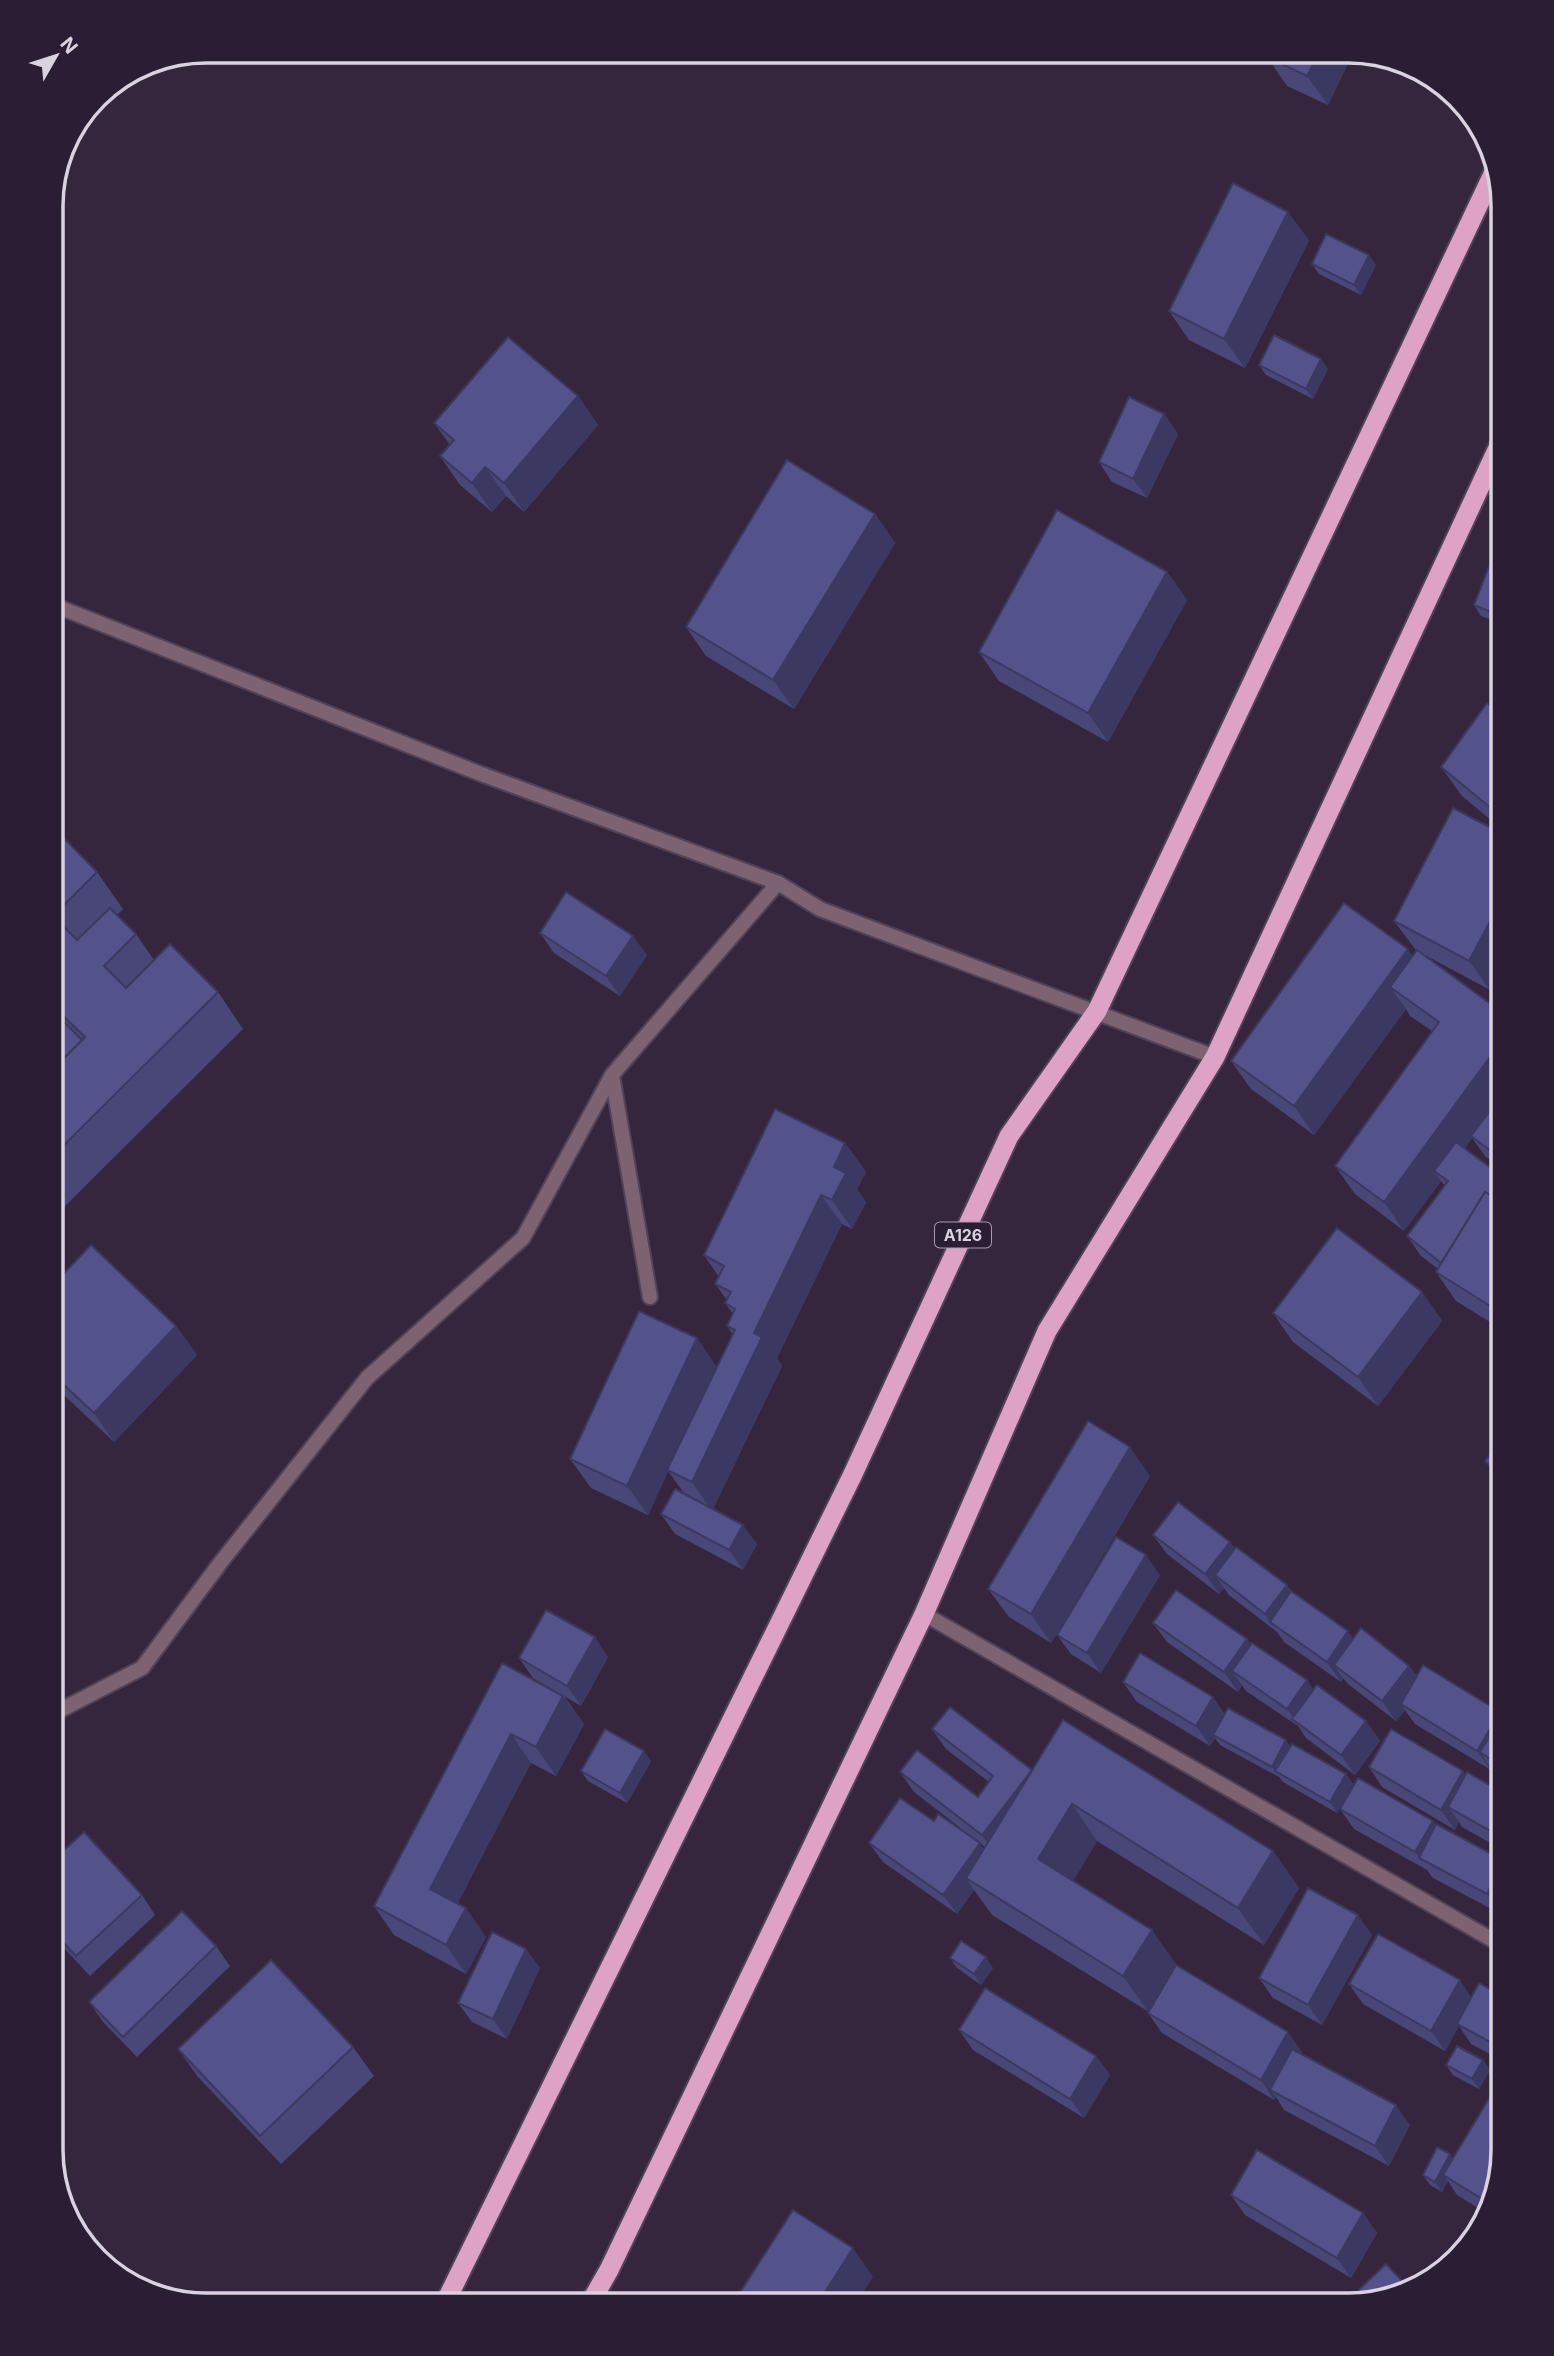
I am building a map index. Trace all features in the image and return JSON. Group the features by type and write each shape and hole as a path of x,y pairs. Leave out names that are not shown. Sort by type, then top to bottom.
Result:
{"highway":[{"name":"A126","path":"450,2293 847,1487 1009,1136 1097,1011 1489,183"},
{"path":"595,2293 627,2233 924,1614 1047,1331 1215,1057 1491,463"}],"street":[{"path":"63,609 481,774 778,883 820,909 1215,1057"},
{"path":"63,1709 142,1668 221,1562 368,1378 523,1238 612,1075 778,883"},
{"path":"612,1075 650,1297"},
{"path":"924,1614 1491,1939"}],"building":[{"path":"1280,63 1314,63 1307,76"},
{"path":"1233,183 1288,212 1224,339 1169,311"},
{"path":"1326,234 1369,255 1354,285 1312,264"},
{"path":"1274,335 1321,359 1306,389 1259,365"},
{"path":"508,337 578,396 504,483 485,467 472,483 440,456 454,440 434,423"},
{"path":"1129,397 1164,414 1133,479 1099,462"},
{"path":"787,460 875,514 773,680 686,627"},
{"path":"1057,510 1167,572 1088,713 979,652"},
{"path":"1490,564 1491,612 1474,605"},
{"path":"1487,703 1491,706 1491,808 1441,767"},
{"path":"1453,808 1491,828 1491,920 1469,961 1394,921"},
{"path":"63,837 97,872 63,906"},
{"path":"566,892 633,936 606,976 540,933"},
{"path":"1344,903 1408,949 1294,1106 1231,1061"},
{"path":"110,908 136,934 104,966 126,988 170,944 218,992 63,1146 63,1059 85,1037 63,1016 63,926 77,940"},
{"path":"1417,950 1491,1004 1491,1055 1384,1202 1335,1166 1439,1022 1390,987"},
{"path":"63,1021 82,1040 63,1059"},
{"path":"775,1109 845,1143 834,1167 846,1173 832,1200 821,1195 754,1333 762,1337 692,1482 667,1470 735,1330 727,1326 735,1309 725,1303 731,1292 715,1284 724,1266 704,1255"},
{"path":"1491,1110 1491,1151 1471,1136"},
{"path":"1456,1142 1491,1168 1491,1195 1485,1192 1441,1263 1407,1236 1448,1181 1434,1171"},
{"path":"1485,1192 1491,1196 1491,1306 1436,1272"},
{"path":"1337,1228 1422,1292 1358,1377 1273,1313"},
{"path":"91,1245 176,1326 94,1413 63,1384 63,1274"},
{"path":"639,1311 697,1338 627,1486 570,1459"},
{"path":"1088,1421 1130,1447 1031,1614 988,1589"},
{"path":"1491,1454 1491,1466 1485,1461"},
{"path":"675,1489 743,1525 729,1550 661,1514"},
{"path":"1178,1502 1230,1542 1205,1574 1153,1535"},
{"path":"1116,1537 1146,1555 1087,1653 1057,1635"},
{"path":"1236,1547 1287,1585 1265,1614 1215,1575"},
{"path":"1176,1590 1247,1639 1224,1672 1153,1623"},
{"path":"1291,1591 1348,1631 1327,1662 1270,1622"},
{"path":"546,1610 595,1637 567,1686 519,1658"},
{"path":"1361,1628 1409,1666 1382,1701 1334,1665"},
{"path":"1252,1643 1307,1680 1287,1709 1232,1671"},
{"path":"1140,1653 1213,1697 1196,1726 1123,1682"},
{"path":"502,1663 563,1696 536,1747 511,1734 430,1889 466,1908 446,1945 374,1906"},
{"path":"1423,1665 1491,1707 1491,1727 1477,1751 1401,1704"},
{"path":"1317,1685 1366,1721 1341,1755 1292,1719"},
{"path":"950,1707 1032,1770 982,1835 900,1772 917,1750 978,1797 993,1776 932,1729"},
{"path":"1228,1708 1286,1740 1272,1767 1213,1735"},
{"path":"1063,1720 1273,1851 1238,1908 1072,1804 1038,1859 1152,1930 1123,1976 966,1878"},
{"path":"605,1729 644,1751 620,1793 581,1771"},
{"path":"1391,1729 1463,1771 1441,1810 1369,1767"},
{"path":"1491,1735 1491,1760 1480,1752"},
{"path":"1292,1744 1346,1774 1330,1802 1275,1771"},
{"path":"1467,1772 1491,1786 1491,1831 1448,1807"},
{"path":"1358,1778 1433,1821 1415,1852 1340,1809"},
{"path":"900,1798 934,1821 938,1814 980,1843 943,1895 869,1843"},
{"path":"1436,1824 1491,1854 1491,1886 1487,1894 1419,1858"},
{"path":"84,1832 142,1895 76,1956 63,1942 63,1851"},
{"path":"1308,1888 1358,1915 1308,2005 1259,1978"},
{"path":"182,1911 216,1946 123,2037 89,2002"},
{"path":"492,1932 526,1949 493,2019 458,2003"},
{"path":"1378,1934 1460,1980 1431,2031 1349,1984"},
{"path":"961,1941 986,1957 974,1974 950,1958"},
{"path":"271,1960 353,2047 260,2136 178,2049"},
{"path":"1176,1965 1288,2032 1261,2080 1148,2013"},
{"path":"1479,1983 1491,1990 1491,2042 1457,2024"},
{"path":"985,1988 1096,2056 1070,2099 959,2030"},
{"path":"1457,2046 1483,2060 1472,2079 1446,2065"},
{"path":"1292,2049 1396,2105 1375,2146 1270,2090"},
{"path":"1491,2095 1490,2169 1482,2199 1443,2175"},
{"path":"1437,2147 1450,2154 1435,2182 1423,2175"},
{"path":"1257,2150 1363,2213 1337,2258 1231,2195"},
{"path":"793,2210 853,2248 825,2293 740,2293"},
{"path":"1386,2264 1403,2282 1385,2288 1356,2293"}]}
